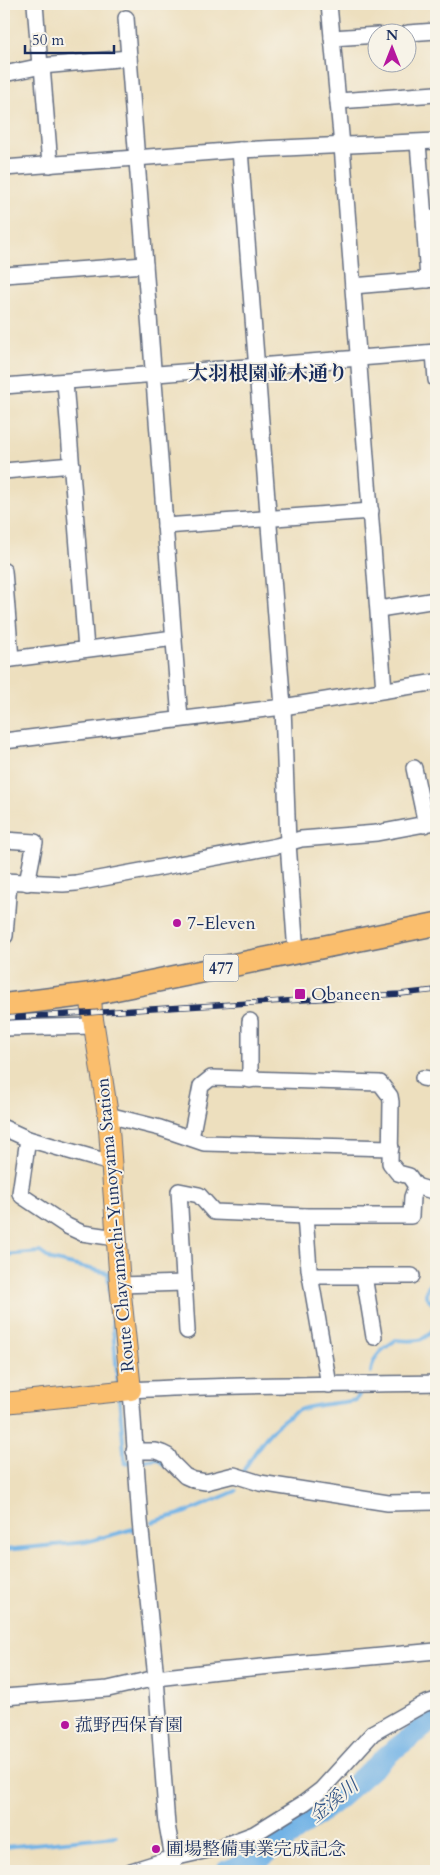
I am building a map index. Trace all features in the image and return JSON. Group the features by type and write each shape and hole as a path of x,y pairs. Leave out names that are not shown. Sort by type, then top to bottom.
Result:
{"highway":[{"name":"477","path":"4,1005 91,994 436,924"}],"main road":[{"name":"Route Chayamachi-Yunoyama Station","path":"4,1403 122,1391 120,1285 108,1115 91,994"}],"street":[{"path":"35,4 50,164"},
{"path":"329,4 342,146 384,690"},
{"path":"126,18 180,719"},
{"path":"418,32 436,31"},
{"path":"332,38 368,36"},
{"path":"4,74 41,66 129,58"},
{"path":"338,101 436,94"},
{"path":"4,168 240,150 436,141"},
{"path":"353,286 432,279 430,217 418,143"},
{"path":"240,150 283,707 288,843 296,952"},
{"path":"4,275 145,265"},
{"path":"4,386 435,352 436,380"},
{"path":"66,382 86,649"},
{"path":"4,471 72,465"},
{"path":"165,526 371,511"},
{"path":"4,571 7,659 174,638"},
{"path":"379,609 436,600"},
{"path":"4,741 283,707 436,682"},
{"path":"5,936 6,881 76,883 301,839 377,833 430,823 424,814 414,768"},
{"path":"4,840 35,842 27,882"},
{"path":"250,1021 250,1080"},
{"path":"4,1028 94,1026"},
{"path":"191,1138 200,1086 211,1078 380,1083 390,1096 391,1102 390,1162 398,1173 409,1176 416,1186 436,1192"},
{"path":"108,1115 160,1128 204,1143 391,1148"},
{"path":"4,1128 28,1138 111,1163"},
{"path":"28,1138 20,1193 22,1196 67,1226 82,1232 116,1238"},
{"path":"186,1331 179,1191 199,1195 214,1212 305,1216 411,1216 412,1198 416,1186"},
{"path":"305,1216 310,1276 329,1386"},
{"path":"310,1276 412,1276"},
{"path":"364,1276 374,1337"},
{"path":"120,1285 184,1282"},
{"path":"173,1866 167,1825 156,1678 136,1470 122,1391 215,1386 329,1386 436,1383"},
{"path":"134,1452 156,1451 162,1453 168,1456 171,1462 185,1476 206,1482 241,1477 260,1483 388,1503 436,1502"},
{"path":"4,1696 108,1689 156,1678 436,1651"},
{"path":"131,1871 173,1866 254,1834 304,1803 321,1790 374,1733 424,1704 436,1700"}],"waterway":[{"path":"4,1255 40,1252 51,1260 108,1273 118,1384"},
{"path":"436,1278 433,1279 426,1291 426,1296 436,1308"},
{"path":"371,1372 376,1357 387,1346 396,1340 419,1340 428,1336 436,1325"},
{"path":"242,1473 266,1437 290,1415 311,1407 356,1400 359,1395"},
{"path":"119,1396 125,1463 133,1462"},
{"path":"140,1461 158,1459 165,1466"},
{"path":"152,1522 187,1512 236,1491"},
{"path":"4,1550 86,1542 133,1529"},
{"name":"金溪川","path":"226,1871 260,1859 332,1804 391,1752 436,1720"},
{"path":"4,1847 116,1836"}],"railway":[{"path":"4,1018 400,994 436,990"}],"place":[{"name":"7-Eleven","path":"177,923"},
{"name":"Obaneen","path":"300,994"},
{"name":"菰野西保育園","path":"65,1725"},
{"name":"圃場整備事業完成記念","path":"156,1849"}],"district":[{"name":"大羽根園並木通り","path":"268,373"}]}
